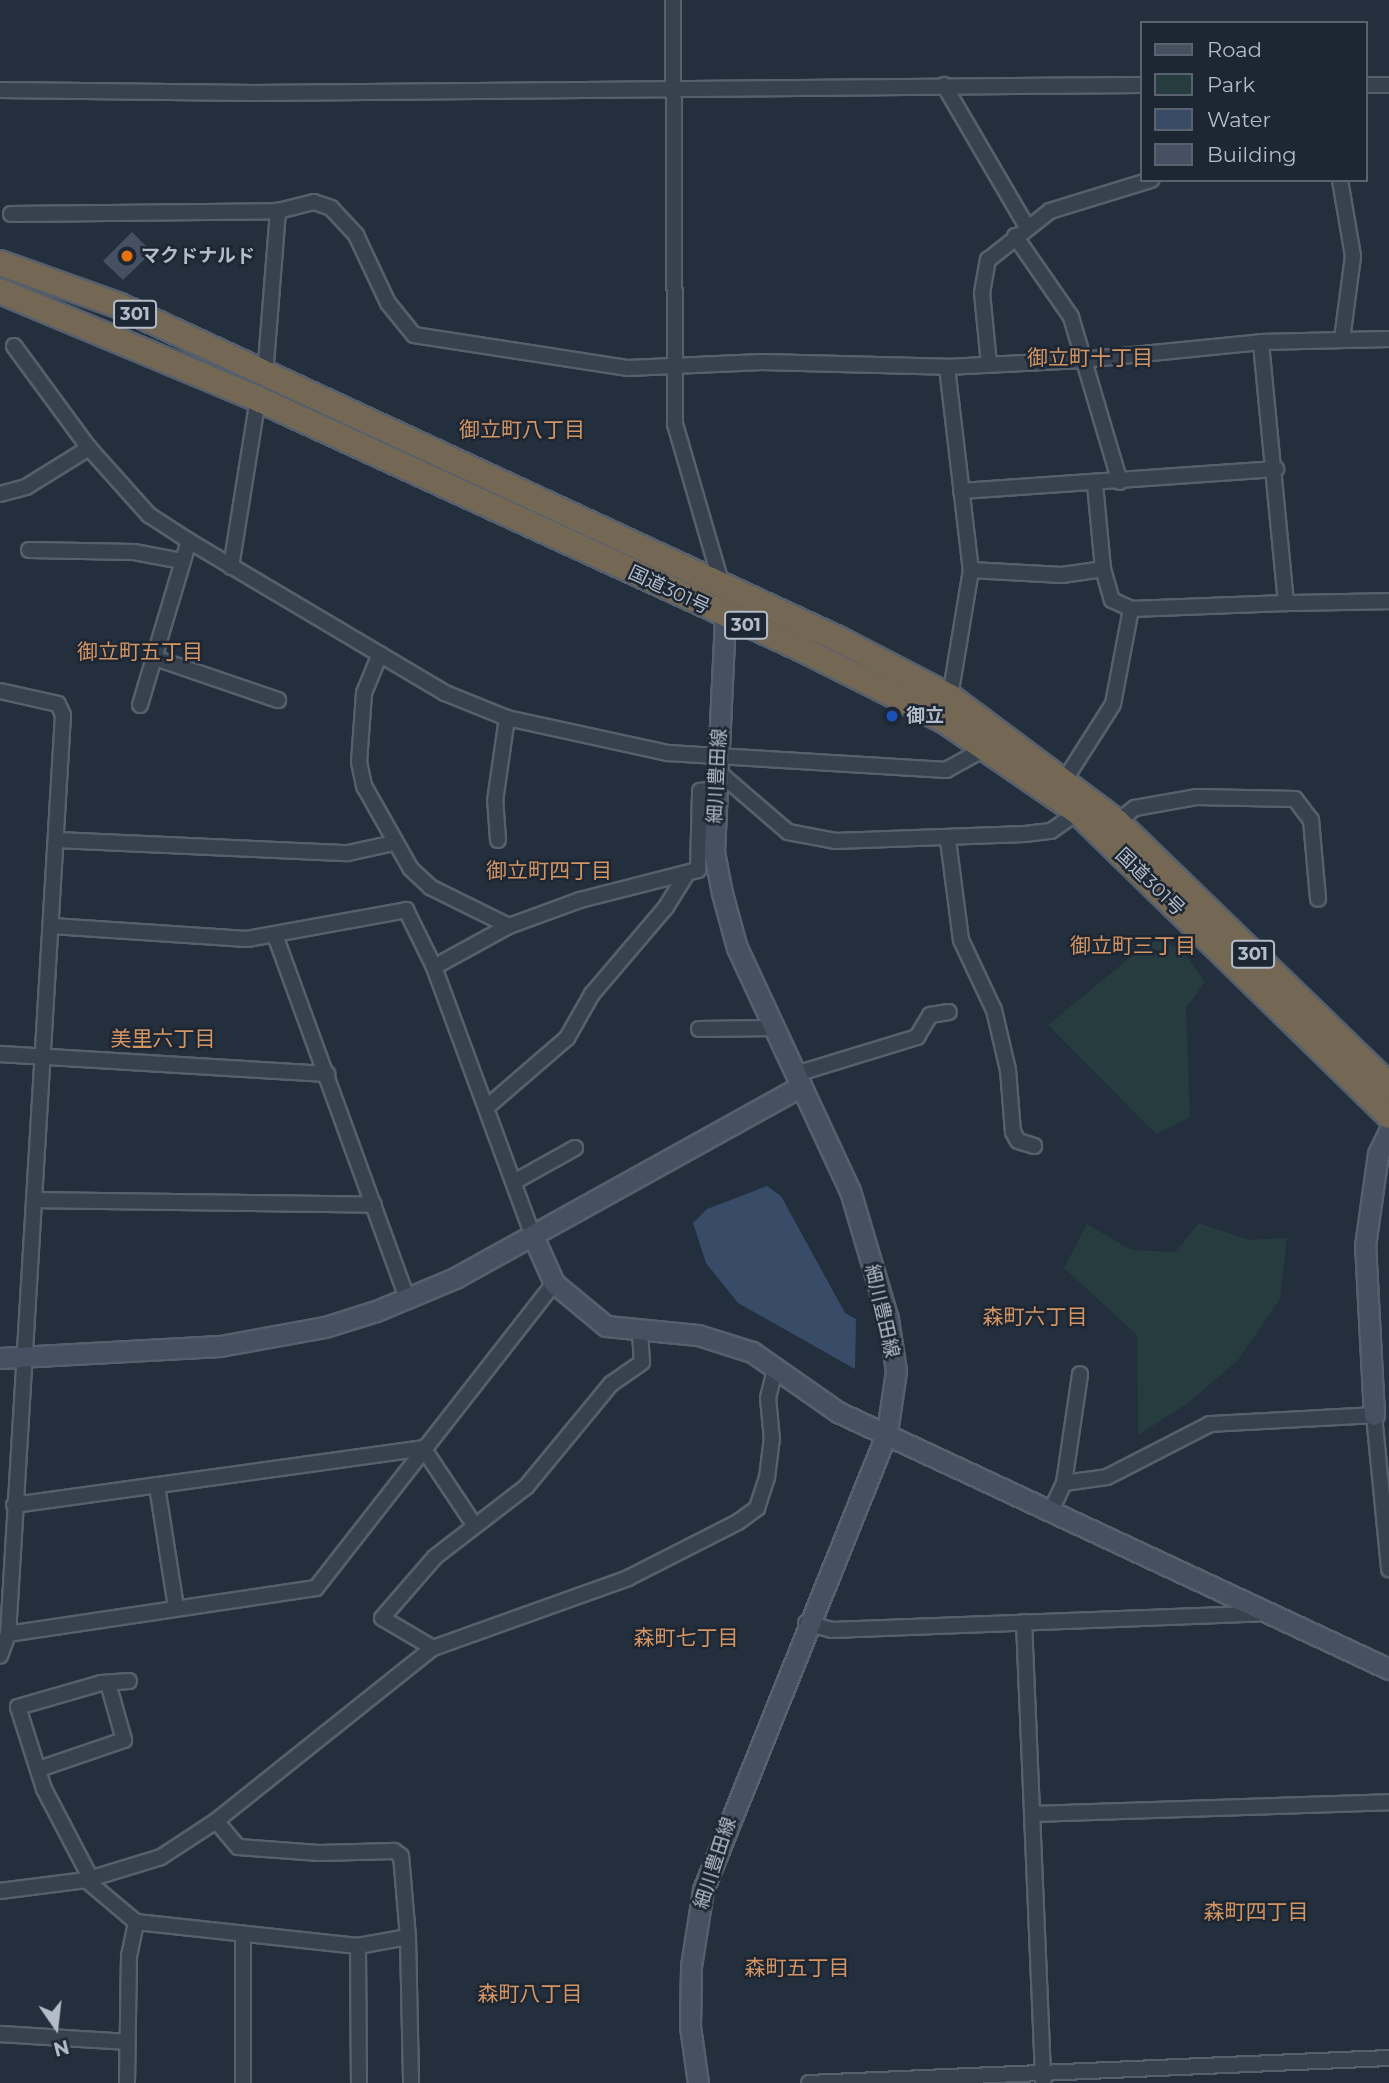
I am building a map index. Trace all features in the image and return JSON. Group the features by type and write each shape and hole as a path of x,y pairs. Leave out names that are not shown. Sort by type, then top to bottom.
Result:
{"highway":[{"name":"国道301号","path":"0,263 120,306 262,388 945,721 1078,812 1389,1116"},
{"name":"国道301号","path":"0,291 262,388 722,588 950,697 1117,822 1389,1086"}],"street":[{"path":"673,0 675,424 722,588 725,616"},
{"path":"944,85 1021,232 1071,317 1119,482"},
{"path":"0,90 254,93 1140,85"},
{"path":"1368,85 1389,85"},
{"path":"989,364 983,269 1021,232 1050,211 1145,182"},
{"path":"1340,182 1353,256 1342,339"},
{"path":"11,214 278,211 314,202 342,216 388,303 414,335 628,368 762,362 947,367 1082,360 1261,342 1389,339"},
{"path":"230,567 262,388 278,211"},
{"path":"1261,342 1276,469 1286,603"},
{"path":"14,346 89,447 149,515 230,567 478,710 668,754 717,771 946,770 986,748"},
{"path":"947,367 971,570 950,697"},
{"path":"0,494 26,487 89,447"},
{"path":"961,491 1095,484 1276,469"},
{"path":"1095,484 1103,569 1112,600 1131,609 1389,601"},
{"path":"140,705 158,659 188,541"},
{"path":"29,550 134,552 181,561"},
{"path":"971,570 1062,575 1103,569"},
{"path":"1064,781 1113,704 1131,609"},
{"name":"細川豊田線","path":"698,2083 691,1966 703,1890 806,1623 887,1432 896,1371 888,1319 850,1191 737,948 722,893 714,852 725,616"},
{"path":"380,654 364,693 359,762 364,786 394,843 430,887 509,926"},
{"path":"158,659 278,700"},
{"path":"0,691 58,704 62,710 36,1200 22,1357 8,1634 0,1656"},
{"path":"498,840 495,801 507,718"},
{"path":"717,771 788,832 805,837 948,840 1051,831 1078,812"},
{"path":"434,967 509,926 580,900 698,870 700,791 717,771"},
{"path":"1117,822 1135,808 1196,797 1295,799 1311,820 1318,899"},
{"path":"57,840 357,853 394,843"},
{"path":"948,840 961,940 994,1010 1007,1070 1013,1132 1018,1141 1034,1146"},
{"path":"487,1107 566,1038 592,994 666,907 687,873"},
{"path":"52,926 276,938 401,908 434,967 533,1236 554,1283 606,1326 727,1342 776,1367 838,1412 887,1432 1051,1513 1273,1612 1389,1669"},
{"path":"276,938 407,1297"},
{"path":"0,1358 271,1339 325,1327 407,1297 533,1236 798,1080 917,1037 930,1015 949,1012"},
{"path":"699,1029 774,1028"},
{"path":"0,1055 327,1074"},
{"path":"1389,1131 1378,1154 1365,1246 1374,1415 1389,1569"},
{"path":"514,1182 575,1148"},
{"path":"36,1200 374,1205"},
{"path":"8,1634 317,1588 423,1448 554,1283"},
{"path":"433,1648 383,1618 435,1558 473,1523 526,1487 611,1384 642,1362 640,1332"},
{"path":"0,1891 88,1880 161,1857 216,1821 433,1648 628,1578 757,1508 767,1478 772,1440 768,1398 776,1367"},
{"path":"1051,1513 1064,1483 1080,1374"},
{"path":"1064,1483 1107,1477 1210,1424 1374,1415"},
{"path":"14,1505 423,1448"},
{"path":"423,1448 473,1523"},
{"path":"157,1486 176,1608"},
{"path":"806,1623 832,1630 1273,1612"},
{"path":"1024,1622 1043,2077"},
{"path":"129,1681 22,1702 18,1707 39,1769 88,1880 136,1922 358,1947 408,1937"},
{"path":"39,1769 124,1740 108,1683"},
{"path":"1032,1814 1389,1802"},
{"path":"216,1821 238,1847 319,1853 394,1851 401,1856 408,1937 411,2083"},
{"path":"127,2083 126,2042 136,1922"},
{"path":"243,1936 243,2083"},
{"path":"358,1947 359,2083"},
{"path":"0,2034 126,2042"},
{"path":"809,2083 1043,2077 1389,2058"}],"green space":[{"path":"1155,937 1183,952 1205,982 1186,1008 1190,1117 1156,1134 1048,1025"},
{"path":"1199,1223 1248,1240 1287,1238 1280,1299 1238,1360 1188,1403 1138,1435 1137,1335 1064,1268 1087,1224 1131,1250 1175,1252"}],"water":[{"path":"767,1186 781,1196 845,1313 856,1319 855,1369 738,1303 706,1263 693,1223 707,1209"}],"building":[{"name":"マクドナルド","path":"132,232 152,252 123,280 103,261"}],"place":[{"name":"マクドナルド","path":"127,256"},
{"name":"御立","path":"892,716"}],"district":[{"name":"御立町十丁目","path":"1090,358"},
{"name":"御立町八丁目","path":"522,430"},
{"name":"御立町五丁目","path":"140,652"},
{"name":"御立町四丁目","path":"549,871"},
{"name":"御立町三丁目","path":"1133,946"},
{"name":"美里六丁目","path":"163,1039"},
{"name":"森町六丁目","path":"1035,1317"},
{"name":"森町七丁目","path":"686,1638"},
{"name":"森町四丁目","path":"1256,1912"},
{"name":"森町五丁目","path":"797,1968"},
{"name":"森町八丁目","path":"530,1994"}]}
